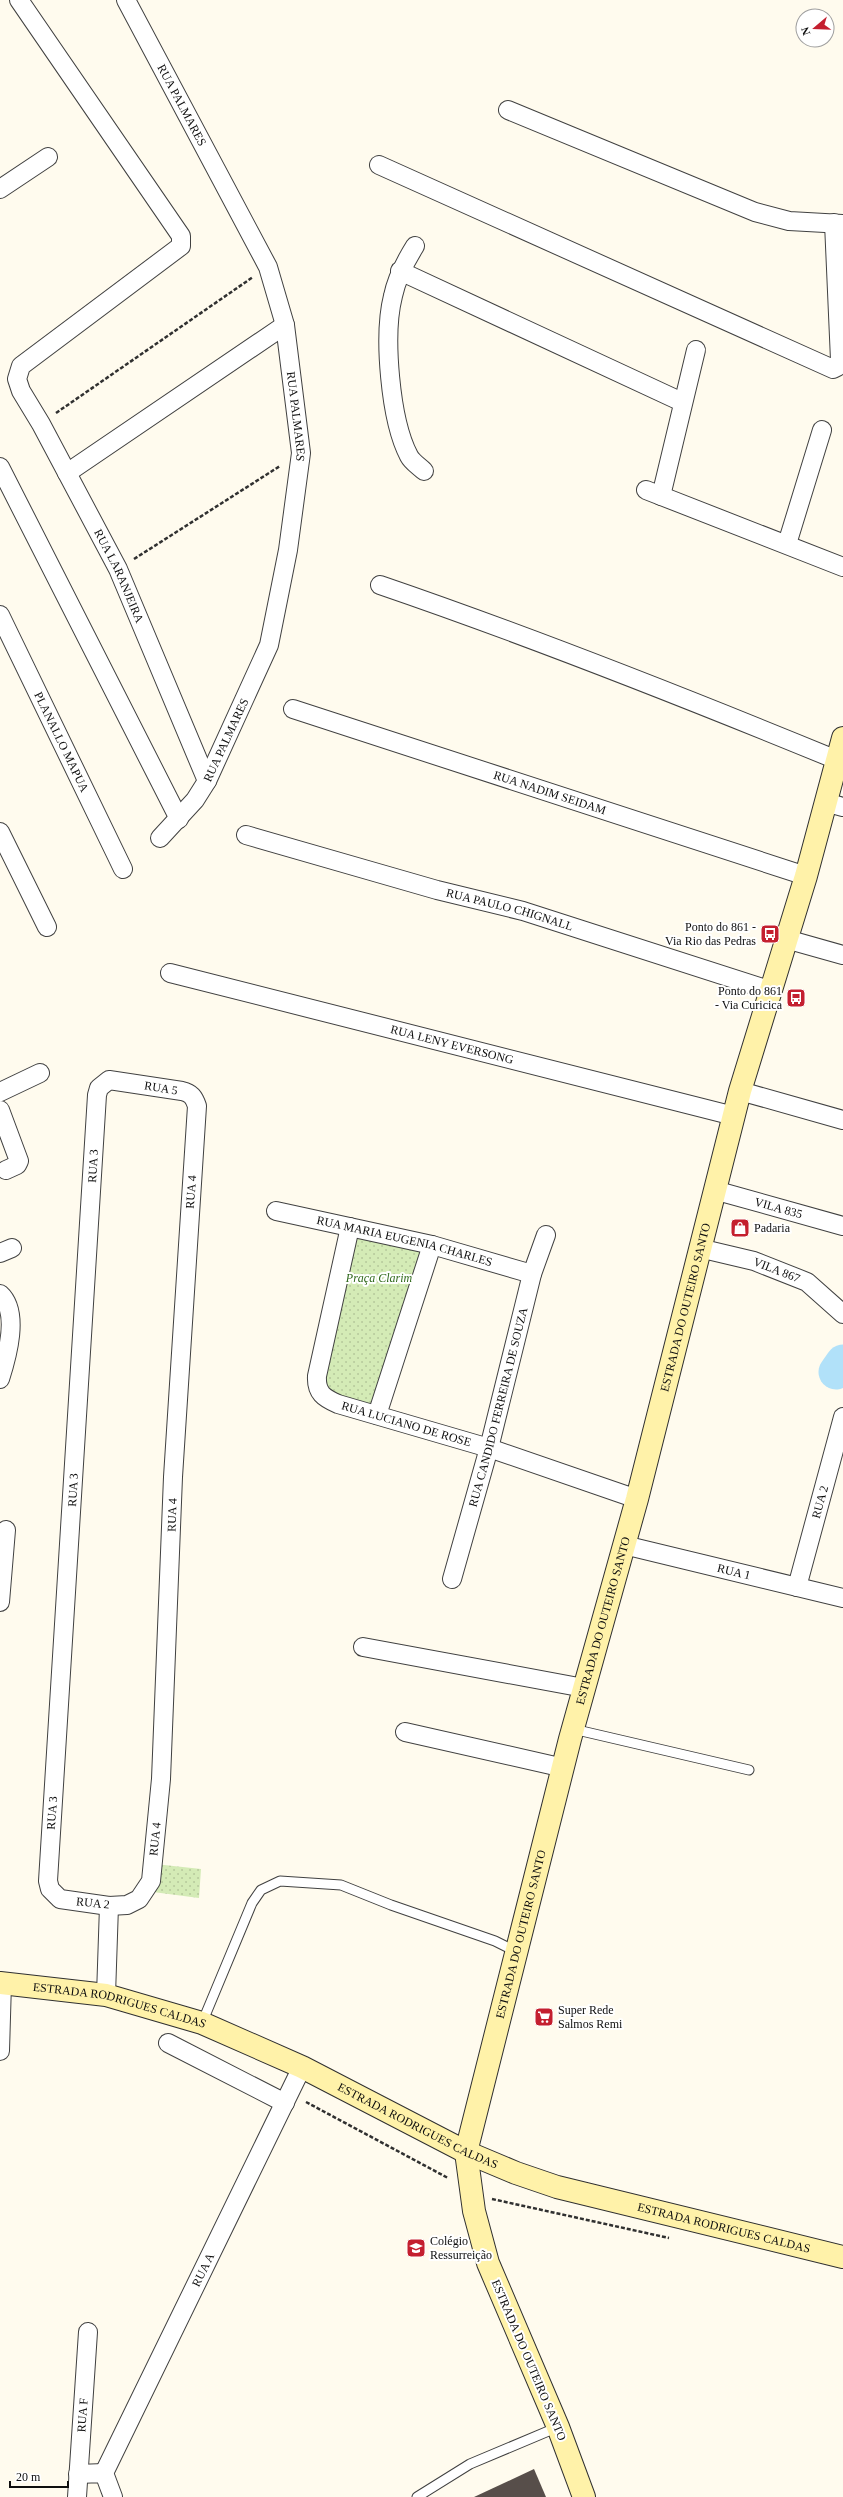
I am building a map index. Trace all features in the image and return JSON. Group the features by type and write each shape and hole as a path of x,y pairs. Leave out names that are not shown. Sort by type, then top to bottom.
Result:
{"street":[{"name":"RUA LARANJEIRA","path":"19,0 181,236 181,246 21,366 17,379 21,391 41,424 118,569 207,781"},
{"name":"RUA PALMARES","path":"126,0 268,267 285,325 301,453 288,550 269,645 207,781 179,819 160,838"},
{"path":"380,165 833,369 837,367 840,360 839,224 789,221 755,212 508,110"},
{"path":"0,190 48,158"},
{"path":"415,246 400,271 392,297 389,321 389,353 395,410 400,434 410,457 424,471"},
{"path":"400,271 682,402"},
{"path":"67,473 285,325"},
{"path":"696,350 682,402 653,493 843,567"},
{"path":"787,544 822,430"},
{"path":"0,467 179,819"},
{"path":"380,585 561,651 837,760"},
{"name":"PLANALLO MAPUA","path":"0,615 123,869"},
{"name":"RUA NADIM SEIDAM","path":"293,709 806,876"},
{"name":"ESTRADA DO OUTEIRO SANTO","path":"584,2497 558,2427 488,2263 474,2211 466,2152 573,1729 637,1499 693,1280 699,1248 740,1091 772,991 786,939 806,876 834,804 837,760 843,738"},
{"path":"0,832 46,927"},
{"name":"RUA PAULO CHIGNALL","path":"246,835 437,890 523,911 772,991"},
{"path":"786,939 843,955"},
{"name":"RUA LENY EVERSONG","path":"170,973 734,1116"},
{"path":"0,1092 40,1073"},
{"name":"RUA 5","path":"109,1080 188,1093 195,1099 196,1115"},
{"name":"RUA 3","path":"60,1899 50,1889 48,1881 97,1095 99,1088 109,1080"},
{"path":"740,1091 843,1120"},
{"path":"0,1110 19,1161 17,1165 6,1170"},
{"name":"RUA 4","path":"118,1905 139,1899 151,1881 161,1779 173,1477 196,1115"},
{"name":"VILA 835","path":"714,1190 843,1226"},
{"name":"RUA MARIA EUGENIA CHARLES","path":"276,1211 432,1245 532,1274"},
{"name":"RUA LUCIANO DE ROSE","path":"350,1228 317,1376 318,1389 321,1394 332,1401 489,1448 637,1499"},
{"name":"RUA CANDIDO FERREIRA DE SOUZA","path":"452,1579 489,1448 532,1274 546,1235"},
{"path":"377,1415 432,1245"},
{"name":"VILA 867","path":"699,1248 754,1261 807,1282 843,1314"},
{"path":"0,1294 8,1304 10,1317 8,1353 0,1379"},
{"name":"RUA 2","path":"797,1587 843,1417"},
{"path":"0,1602 6,1530"},
{"name":"RUA 1","path":"624,1545 843,1598"},
{"path":"363,1647 584,1688"},
{"path":"405,1732 564,1768"},
{"name":"RUA 2","path":"60,1899 118,1905"},
{"path":"106,1995 118,1905"},
{"path":"0,2051 1,1983"},
{"name":"ESTRADA RODRIGUES CALDAS","path":"1,1983 106,1995 202,2023 302,2067 466,2152 516,2173 557,2187 843,2257"},
{"path":"168,2043 285,2103"},
{"name":"RUA A","path":"104,2473 302,2067"},
{"name":"RUA F","path":"76,2497 88,2332"},
{"path":"78,2474 104,2473 113,2497"}],"lane":[{"path":"573,1729 749,1770"},
{"path":"202,2023 252,1903 261,1890 280,1881 341,1885 391,1906 495,1941 517,1952"},
{"path":"417,2497 470,2464 558,2427"}],"path":[{"path":"41,424 268,267"},
{"path":"118,569 301,453"}],"green space":[{"name":"Praça Clarim","path":"350,1227 432,1245 377,1415 338,1404 317,1383"},
{"path":"155,1864 201,1869 199,1898 153,1892"}],"building":[{"path":"534,2469 546,2497 474,2497"}],"waterway":[{"path":"836,1372 843,1362"}],"place":[{"name":"Ponto do 861 - Via Rio das Pedras","path":"770,934"},
{"name":"Ponto do 861 - Via Curicica","path":"796,998"},
{"name":"Padaria","path":"740,1228"},
{"name":"Super Rede Salmos Remi","path":"544,2017"},
{"name":"Colégio Ressurreição","path":"416,2248"}]}
